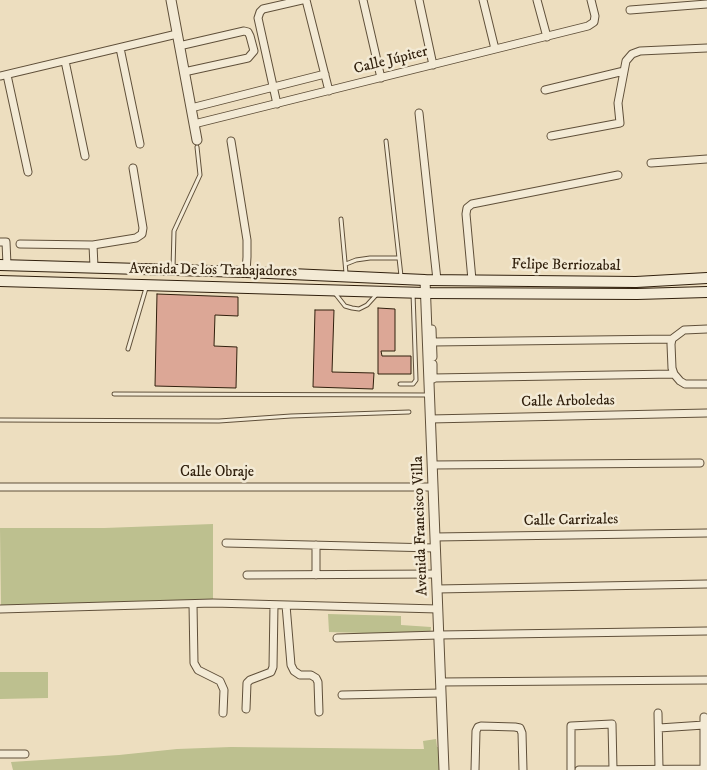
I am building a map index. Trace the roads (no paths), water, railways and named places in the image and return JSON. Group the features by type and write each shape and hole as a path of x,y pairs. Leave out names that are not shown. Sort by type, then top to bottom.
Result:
{"main road":[{"name":"Avenida De los Trabajadores","path":"4,265 246,272 425,280"},
{"name":"Felipe Berriozabal","path":"425,280 636,282 707,278"},
{"name":"Avenida De los Trabajadores","path":"0,281 425,293"},
{"name":"Felipe Berriozabal","path":"425,293 637,294 707,292"}],"street":[{"path":"171,0 197,144"},
{"path":"277,104 258,18 263,9 302,0"},
{"path":"306,0 329,91"},
{"path":"363,0 381,78"},
{"path":"419,0 433,65"},
{"path":"483,0 495,49"},
{"path":"537,0 547,36"},
{"name":"Calle Júpiter","path":"194,124 588,26 594,22 595,16 591,0"},
{"path":"630,10 707,4"},
{"path":"179,46 244,31 248,32 254,51 248,58 184,72"},
{"path":"28,172 3,75 177,34"},
{"path":"120,48 140,144"},
{"path":"551,136 620,123 618,103 626,61 632,54 640,51 707,48"},
{"path":"65,61 85,156"},
{"path":"545,90 624,72"},
{"path":"191,108 324,74"},
{"path":"418,113 437,280"},
{"path":"231,141 247,240 248,257 246,272"},
{"path":"651,163 707,159"},
{"path":"20,244 93,245 136,238 142,234 143,228 133,168"},
{"path":"472,280 466,214 467,208 472,204 618,175"},
{"path":"0,242 6,242 4,265"},
{"path":"93,245 94,267"},
{"name":"Avenida Francisco Villa","path":"425,280 431,394 430,419 444,770"},
{"path":"431,394 433,378 432,328"},
{"path":"432,342 672,339 684,330 707,329"},
{"path":"672,339 672,368 674,374 685,384 707,384"},
{"path":"433,378 674,374"},
{"name":"Calle Arboledas","path":"430,419 707,414"},
{"path":"432,465 700,463"},
{"name":"Calle Obraje","path":"0,487 433,487"},
{"name":"Calle Carrizales","path":"435,537 707,533"},
{"path":"226,543 435,548"},
{"path":"316,545 316,575"},
{"path":"247,575 436,574"},
{"path":"437,589 707,584"},
{"path":"0,609 193,604 438,609"},
{"path":"193,604 194,663 198,670 220,682 224,690 223,713"},
{"path":"246,710 247,683 250,680 267,675 273,667 274,605"},
{"path":"286,605 291,665 294,671 300,675 311,675 316,678 318,682 319,712"},
{"path":"337,638 707,631"},
{"path":"440,682 707,680"},
{"path":"342,695 441,693"},
{"path":"658,713 659,769"},
{"path":"579,770 706,769 704,721 658,728"},
{"path":"571,770 571,726 612,724 613,769"},
{"path":"475,770 476,731 478,727 482,726 520,728 522,733 523,770"},
{"path":"0,754 25,754"}],"lane":[{"path":"386,141 402,279"},
{"path":"173,270 174,231 200,175 197,144"},
{"path":"341,219 346,276"},
{"path":"346,264 370,258 399,258"},
{"path":"128,349 147,285"},
{"path":"332,289 344,306 359,309 367,305 380,292"},
{"path":"400,384 413,384 416,380 413,293"},
{"path":"114,394 431,394"},
{"path":"0,420 220,421 291,416 409,412"}]}
